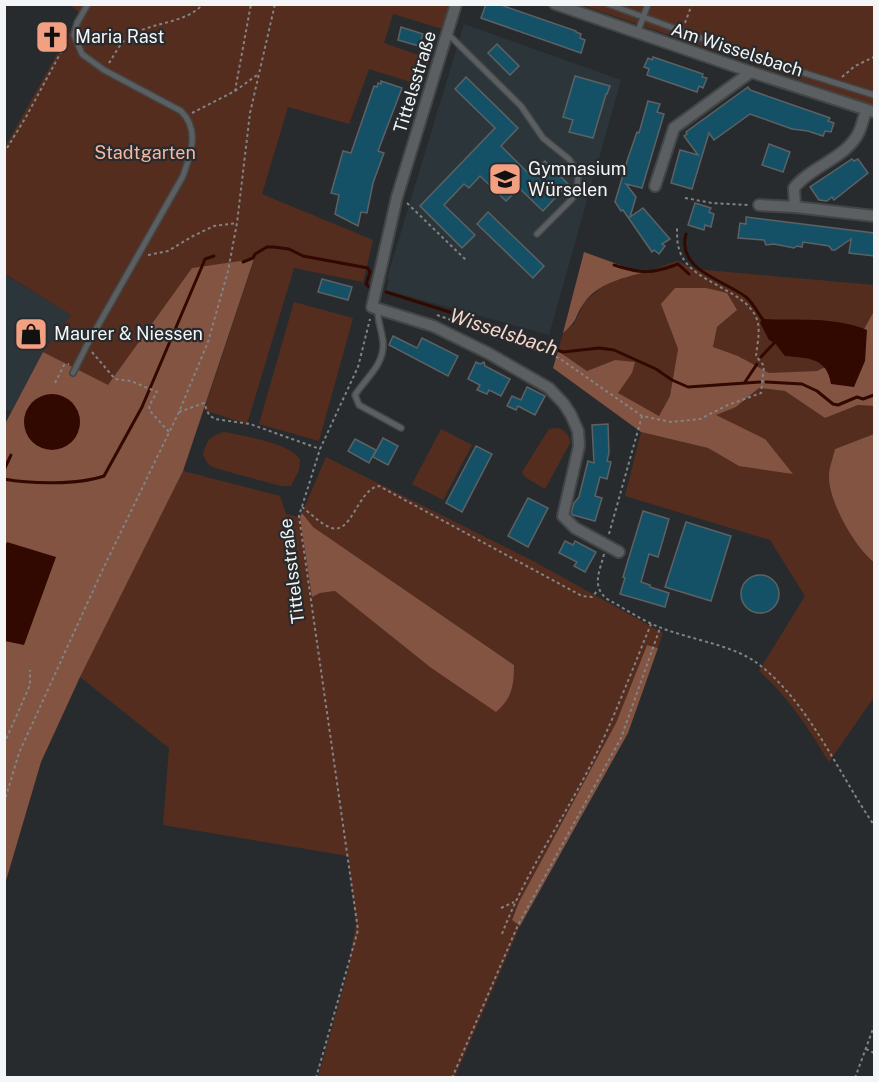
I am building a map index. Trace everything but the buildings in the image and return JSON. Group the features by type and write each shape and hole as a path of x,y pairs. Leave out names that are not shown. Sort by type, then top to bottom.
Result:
{"street":[{"name":"Tittelsstraße","path":"375,308 397,197 456,4"},
{"name":"Am Wisselsbach","path":"555,4 637,34 870,111"},
{"path":"656,186 674,128 751,72"},
{"path":"795,207 794,188 801,178 849,146 859,134 870,111"},
{"path":"759,205 874,216"},
{"path":"375,308 433,326 488,353 549,388 571,415 578,431 579,446 563,516 566,522 574,528 619,552"}],"lane":[{"path":"73,373 183,176 192,150 193,129 181,111 104,70 82,54 74,35 77,23 88,4"},
{"path":"608,4 874,95"},
{"path":"637,34 648,4"},
{"path":"447,33 521,106 543,138 569,159 574,167 578,177 577,189 572,199 537,234"},
{"path":"375,308 383,342 382,355 380,363 355,395 359,405 401,428"}],"path":[{"path":"104,70 123,42 139,32 192,14 203,4"},
{"path":"235,91 251,4"},
{"path":"4,803 19,753 102,571 179,412 208,342 228,271 237,223 250,113 275,4"},
{"path":"682,31 692,4"},
{"path":"4,153 26,117 64,43 74,35"},
{"path":"838,84 847,71 874,57"},
{"path":"187,117 195,110 235,91 258,75"},
{"path":"397,197 410,205 466,260"},
{"path":"685,198 712,203 759,205"},
{"path":"136,261 153,253 168,251 214,226 237,223"},
{"path":"433,314 559,358 642,416 671,422 700,418 761,393 764,366 756,356 758,322 748,306 697,273 687,263 680,253 677,228"},
{"name":"Tittelsstraße","path":"316,1077 358,930 299,516 320,449 358,367 375,308"},
{"path":"87,345 115,379 131,381 157,392 149,406 150,411 169,432"},
{"path":"55,383 64,365 78,362"},
{"path":"179,412 204,403 209,415 215,419 250,424 320,449"},
{"path":"642,416 606,546 597,584 598,590 607,599 660,628 743,655 757,663 774,679 816,732 874,825"},
{"path":"301,506 330,528 341,528 349,521 363,496 373,487 379,486 582,596 592,597 598,590"},
{"path":"502,934 514,902 585,776 610,726 651,623"},
{"path":"452,1077 518,925 621,738 660,628"},
{"path":"4,744 30,685 30,670"},
{"path":"501,908 514,902"},
{"path":"855,1077 874,1026"},
{"path":"866,1049 874,1053"}],"shaded area":[{"name":"Gymnasium Würselen","path":"464,24 621,80 549,335 386,290 389,281 387,278"},
{"path":"584,252 642,273 603,286 589,296 574,321 563,333"},
{"path":"254,259 183,471 80,677 41,762 5,884 5,424 43,352 108,385 192,268"},
{"name":"Maurer & Niessen","path":"4,274 71,315 43,352 11,412 4,408"},
{"path":"675,288 706,288 727,293 737,310 717,327 713,347 738,356 769,373 817,371 855,353 874,311 874,406 858,405 825,418 785,391 759,388 736,407 716,415 765,439 793,474 739,466 708,448 641,432 553,368 558,351 587,371 615,360 635,362 632,373 618,393 659,416 670,396 678,349 661,304"},
{"path":"762,319 828,321 867,330 865,361 854,387 831,384 825,369 815,361 785,356 775,343 769,340 760,323"},
{"path":"52,394 63,396 72,402 78,411 80,422 78,433 72,442 63,448 52,450 41,448 32,442 26,433 24,422 26,411 32,402 41,396"},
{"path":"874,434 874,562 859,546 844,523 833,498 829,476 835,449"},
{"path":"302,513 313,527 514,665 511,691 506,702 496,712 430,667 335,591 320,593 312,597 300,517"},
{"path":"7,542 56,557 24,645 5,641 4,549"},
{"path":"647,645 658,648 628,733 520,926 512,920 519,902 616,723"}],"green space":[{"name":"Stadtgarten","path":"70,5 451,5 442,29 393,14 384,43 430,59 420,85 369,69 349,124 288,107 262,194 373,240 363,282 294,268 247,424 204,410 254,260 192,268 108,386 43,352 71,315 5,274 5,147 80,13"},
{"path":"582,5 874,5 874,105 852,98"},
{"path":"677,261 695,269 874,285 874,311 855,353 817,371 769,374 738,356 713,348 717,327 737,310 706,288 675,288 670,329 678,349 670,396 659,416 617,393 632,373 615,360 587,371 558,351 563,333 574,324 585,301 610,281"},
{"path":"294,302 353,318 319,441 259,424"},
{"path":"759,388 785,391 825,418 858,405 874,406 874,434 835,449 849,531 874,562 874,697 829,762 789,702 759,671 805,596 770,540 625,496 641,432 708,448 739,466 765,439 715,415 736,407"},
{"path":"557,428 566,433 570,443 545,489 525,477 522,472 549,429"},
{"path":"441,429 472,445 443,500 412,484"},
{"path":"225,432 276,444 294,453 300,459 299,470 291,486 281,486 215,468 208,464 203,455 208,442 216,435"},
{"path":"326,457 535,562 663,633 658,648 647,645 616,723 519,902 512,919 520,926 455,1077 318,1077 347,974 356,923 348,856 163,825 169,748 80,677 183,471 280,496 286,514 300,517 312,596 335,591 430,667 514,665 312,527 302,513"}],"waterway":[{"path":"686,234 685,246 688,257 695,265 704,273 746,297 763,320"},
{"name":"Wisselsbach","path":"243,262 253,258 255,254 267,247 289,249 303,256 368,268 370,272 366,284 369,287"},
{"name":"Wisselsbach","path":"4,479 54,483 104,476 142,407 205,259 214,256"},
{"path":"614,265 646,272 678,264 689,274"},
{"name":"Wisselsbach","path":"386,292 563,352 599,348 614,350 688,387 760,382"},
{"path":"761,357 775,342 773,339"},
{"path":"745,382 757,364"},
{"name":"Wisselsbach","path":"766,382 802,384 838,405 857,397 863,399 874,395"},
{"path":"4,470 11,455"}],"place":[{"name":"Maria Rast","path":"52,37"},
{"name":"Gymnasium Würselen","path":"505,179"},
{"name":"Maurer & Niessen","path":"31,334"}]}
